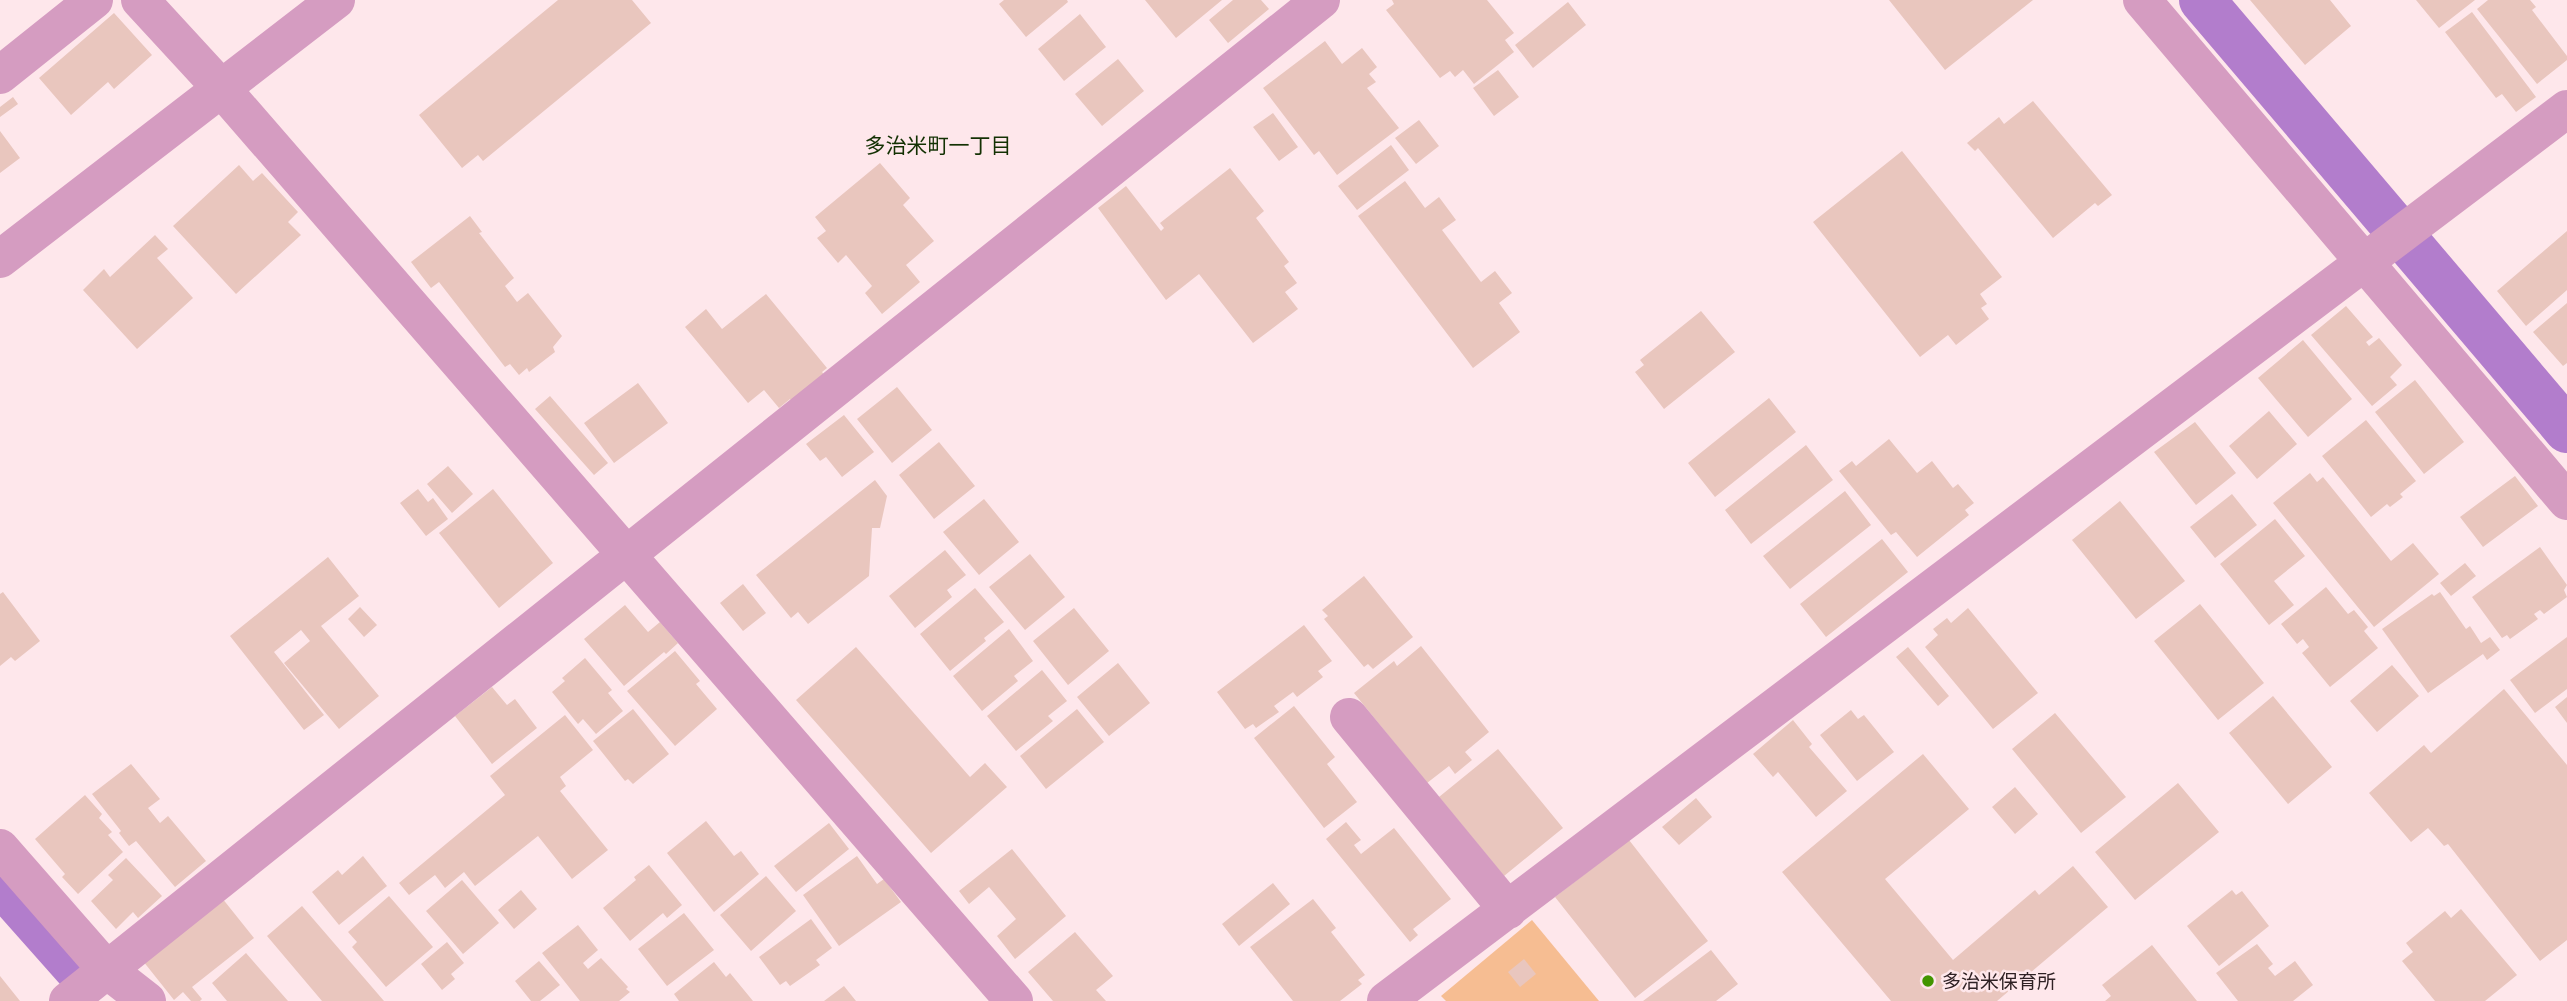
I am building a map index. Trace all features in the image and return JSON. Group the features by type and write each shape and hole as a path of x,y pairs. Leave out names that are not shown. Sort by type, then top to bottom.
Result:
{"street":[{"path":"0,75 94,0"},
{"path":"140,0 222,89 628,553 1014,1001"},
{"path":"0,259 336,0"},
{"path":"68,1001 1321,0"},
{"path":"2142,0 2373,255 2567,501"},
{"path":"1386,1001 2567,108"},
{"path":"1349,717 1508,910"},
{"path":"0,848 106,969 147,1001"}],"shaded area":[{"path":"1532,920 1599,1001 1446,1001 1441,996"}],"building":[{"path":"558,0 632,0 651,23 483,161 478,155 462,168 419,115"},
{"path":"1004,0 1068,2 1026,37 999,4"},
{"path":"1145,0 1222,0 1176,38"},
{"path":"1233,0 1261,0 1269,9 1228,43 1209,20"},
{"path":"1392,0 1487,0 1514,33 1505,40 1514,52 1474,84 1463,70 1455,77 1450,71 1440,78 1386,10 1394,4"},
{"path":"1889,0 2033,0 1945,70"},
{"path":"2250,0 2330,0 2351,26 2305,65"},
{"path":"2416,0 2475,0 2439,28"},
{"path":"2488,0 2530,0 2536,7 2532,10 2567,56 2567,60 2537,84 2477,9"},
{"path":"1568,2 1586,25 1533,68 1515,45"},
{"path":"2472,12 2536,97 2516,112 2502,94 2496,98 2445,32"},
{"path":"114,13 152,55 114,89 108,82 71,115 39,78"},
{"path":"1080,14 1106,47 1064,81 1038,49"},
{"path":"1325,41 1342,64 1362,48 1377,67 1369,74 1376,82 1367,88 1399,128 1337,175 1319,151 1314,155 1263,88"},
{"path":"1118,59 1144,91 1102,126 1075,94"},
{"path":"1498,70 1519,97 1494,116 1473,88"},
{"path":"13,97 18,104 0,117 0,107"},
{"path":"2033,101 2112,195 2098,206 2095,203 2053,238 1978,148 1975,151 1967,143 1999,117 2004,124"},
{"path":"1273,113 1298,147 1279,161 1253,127"},
{"path":"1419,120 1439,146 1416,164 1395,138"},
{"path":"0,131 20,158 0,173"},
{"path":"1391,145 1409,170 1357,210 1338,186"},
{"path":"1902,151 2002,277 1980,294 1987,304 1981,308 1989,319 1956,345 1948,335 1920,357 1813,222"},
{"path":"880,163 910,198 903,205 934,241 906,265 920,282 882,314 865,293 872,286 846,255 838,263 817,238 826,231 815,217"},
{"path":"239,165 253,181 262,173 298,212 288,222 301,235 236,294 173,226"},
{"path":"1230,168 1264,211 1256,218 1289,262 1284,266 1297,283 1285,292 1298,309 1253,343 1199,274 1166,300 1098,208 1126,186 1161,231 1164,228 1160,223"},
{"path":"1405,181 1425,208 1439,197 1456,220 1442,230 1481,282 1495,271 1512,293 1499,303 1520,332 1473,368 1358,216"},
{"path":"470,216 482,232 479,233 514,278 505,286 517,302 528,293 562,336 553,347 555,352 529,372 527,368 519,375 510,364 505,367 439,282 431,288 411,262"},
{"path":"2567,231 2567,290 2526,326 2497,291"},
{"path":"155,235 168,249 157,258 193,298 137,349 83,290 104,269 110,277"},
{"path":"766,294 827,368 822,372 826,377 794,404 790,399 779,408 764,390 748,403 685,327 706,309 722,329"},
{"path":"2567,303 2567,363 2563,366 2533,332"},
{"path":"2346,306 2373,337 2366,342 2369,346 2379,338 2402,365 2390,377 2397,385 2372,406 2311,335"},
{"path":"1701,311 1735,352 1664,409 1635,372 1644,365 1640,360"},
{"path":"2303,340 2352,399 2308,437 2258,378"},
{"path":"2415,380 2464,442 2424,474 2375,412"},
{"path":"638,383 668,423 614,463 584,423"},
{"path":"897,387 932,430 892,463 857,419"},
{"path":"550,396 608,463 594,475 535,409"},
{"path":"1769,398 1796,432 1715,497 1688,463"},
{"path":"2269,411 2297,444 2257,479 2229,446"},
{"path":"844,415 874,452 842,477 826,457 820,461 806,444"},
{"path":"2366,420 2416,481 2400,494 2403,497 2390,507 2387,504 2371,517 2322,456"},
{"path":"2195,422 2236,473 2196,505 2154,452"},
{"path":"1889,439 1917,473 1932,461 1953,488 1958,484 1974,503 1965,510 1969,515 1917,557 1896,532 1891,535 1839,471 1852,461 1856,466"},
{"path":"939,442 975,486 934,519 899,475"},
{"path":"1806,445 1833,480 1751,544 1725,510"},
{"path":"448,466 473,494 452,513 427,484"},
{"path":"2310,473 2317,482 2323,477 2391,561 2413,543 2439,574 2374,627 2273,503"},
{"path":"2515,476 2538,506 2483,547 2460,517"},
{"path":"875,480 887,496 880,528 872,528 869,576 808,624 798,612 791,618 756,575"},
{"path":"418,489 428,502 433,498 448,519 426,536 400,503"},
{"path":"493,489 553,563 499,608 439,533"},
{"path":"1845,491 1871,525 1790,589 1763,556"},
{"path":"2232,494 2257,525 2215,558 2190,527"},
{"path":"984,499 1019,542 979,575 943,532"},
{"path":"2120,501 2185,581 2136,619 2072,540"},
{"path":"2275,519 2305,556 2274,581 2294,605 2269,625 2220,564"},
{"path":"1882,539 1908,572 1826,637 1800,604"},
{"path":"2540,547 2567,585 2564,590 2567,597 2544,614 2540,610 2534,614 2538,619 2510,639 2507,635 2502,638 2472,597"},
{"path":"945,550 966,575 947,590 952,597 915,628 889,596"},
{"path":"1030,554 1065,597 1025,630 989,587"},
{"path":"328,557 359,596 321,626 379,696 339,729 284,663 310,641 301,630 274,652 324,715 304,730 230,636"},
{"path":"2465,563 2476,576 2451,596 2440,583"},
{"path":"1364,576 1413,637 1373,669 1368,664 1364,667 1324,619 1328,616 1322,610"},
{"path":"743,584 766,613 743,631 720,603"},
{"path":"2326,587 2348,614 2354,610 2368,627 2364,631 2378,648 2330,687 2302,653 2309,647 2303,639 2297,644 2281,624"},
{"path":"975,588 1004,622 950,671 920,634"},
{"path":"3,592 40,641 15,661 11,657 0,666 0,594"},
{"path":"2440,592 2466,629 2470,626 2481,643 2490,637 2500,650 2487,660 2483,654 2428,693 2382,629 2432,594 2434,596"},
{"path":"2200,604 2264,683 2218,720 2154,641"},
{"path":"625,605 648,632 660,622 678,643 624,686 584,639"},
{"path":"360,607 377,625 364,637 348,619"},
{"path":"1074,608 1109,651 1068,685 1033,641"},
{"path":"1968,608 2038,693 1993,729 1925,647 1938,635 1933,629 1947,618 1951,623"},
{"path":"1304,625 1332,661 1318,671 1323,677 1297,697 1293,692 1274,706 1279,712 1256,728 1253,724 1245,729 1217,692"},
{"path":"1009,629 1033,661 1014,676 1018,681 982,711 953,676"},
{"path":"2567,637 2567,689 2535,713 2510,680"},
{"path":"1421,646 1489,732 1465,752 1472,760 1455,774 1449,766 1427,783 1354,693 1394,661 1397,666"},
{"path":"856,647 970,777 985,763 1007,787 931,853 796,700"},
{"path":"1908,647 1949,696 1938,706 1896,657"},
{"path":"675,651 700,681 696,684 717,709 675,746 627,691"},
{"path":"585,658 612,690 608,693 623,711 596,734 583,719 578,724 552,692 565,681 562,678"},
{"path":"1118,663 1150,703 1109,736 1077,697"},
{"path":"2392,665 2419,696 2377,732 2350,701"},
{"path":"1042,670 1067,701 1048,716 1053,721 1016,751 987,716"},
{"path":"492,687 507,705 515,699 537,728 492,764 455,716"},
{"path":"2504,689 2567,765 2567,940 2540,961 2448,844 2444,846 2428,828 2411,842 2369,793 2424,745 2431,753"},
{"path":"2273,696 2332,767 2288,804 2229,733"},
{"path":"2567,697 2567,723 2555,707"},
{"path":"1294,706 1335,757 1327,764 1357,802 1324,828 1254,738"},
{"path":"633,709 669,754 633,784 628,779 625,781 593,741"},
{"path":"1077,709 1104,742 1046,789 1020,756"},
{"path":"1851,710 1858,719 1864,715 1894,752 1857,781 1820,735"},
{"path":"2055,713 2126,797 2081,833 2012,749"},
{"path":"565,715 593,750 560,777 566,786 560,791 608,850 572,879 538,836 475,886 464,872 445,888 435,875 409,895 399,883 505,795 490,776"},
{"path":"1793,720 1812,744 1809,747 1847,791 1816,817 1778,772 1773,777 1753,754"},
{"path":"1498,749 1563,828 1504,876 1439,797"},
{"path":"1923,754 1969,809 1885,879 1953,960 2035,890 2039,895 2073,866 2108,907 1997,1001 1891,1001 1782,872"},
{"path":"131,764 160,799 148,808 160,823 168,816 206,861 175,887 136,841 129,846 119,833 121,831 92,794"},
{"path":"2178,783 2219,832 2135,900 2095,852"},
{"path":"2015,787 2038,814 2015,834 1992,807"},
{"path":"85,795 102,814 99,818 112,832 108,835 123,852 78,894 62,877 65,874 35,839"},
{"path":"1696,798 1712,817 1679,845 1662,827"},
{"path":"706,821 734,856 741,851 759,874 714,912 667,853"},
{"path":"1346,822 1361,840 1354,845 1361,854 1394,828 1451,899 1413,929 1418,935 1410,942 1326,839"},
{"path":"829,823 849,849 796,892 774,866"},
{"path":"1629,840 1708,941 1635,998 1555,897"},
{"path":"1012,849 1066,916 1015,959 997,936 1016,919 989,887 969,904 959,891"},
{"path":"363,856 387,886 339,925 312,892 338,870 342,875"},
{"path":"857,856 877,884 884,879 901,902 839,946 803,895"},
{"path":"126,858 162,896 138,918 133,912 116,929 91,901 113,880 108,875"},
{"path":"649,865 682,905 667,918 663,913 630,941 603,908"},
{"path":"766,876 796,911 751,951 720,915"},
{"path":"462,880 499,923 463,954 426,911"},
{"path":"1273,883 1290,904 1239,946 1222,924"},
{"path":"521,890 537,909 514,929 498,910"},
{"path":"2232,890 2236,895 2242,891 2269,926 2219,966 2187,926"},
{"path":"389,896 433,947 386,987 352,947 357,942 348,932"},
{"path":"222,898 254,938 192,987 202,999 200,1001 191,1001 183,992 174,1000 143,961"},
{"path":"1313,899 1336,928 1331,932 1365,975 1358,980 1362,984 1340,1001 1293,1001 1250,947"},
{"path":"302,906 384,1001 322,1001 267,936"},
{"path":"2461,909 2517,975 2485,1001 2435,1001 2402,961 2413,952 2406,943 2445,911 2451,918"},
{"path":"684,913 714,950 667,986 638,949"},
{"path":"811,919 832,948 816,960 820,965 790,986 786,981 780,985 759,957"},
{"path":"578,925 598,950 583,963 588,969 601,958 628,987 626,989 630,992 619,1001 580,1001 542,953"},
{"path":"1075,932 1113,976 1096,990 1106,1001 1053,1001 1028,972"},
{"path":"447,942 464,963 451,974 455,979 442,990 421,964"},
{"path":"2257,944 2273,964 2268,968 2275,976 2295,961 2313,985 2293,1001 2238,1001 2216,973"},
{"path":"2152,945 2197,1001 2105,1001 2111,996 2102,985"},
{"path":"1711,950 1738,984 1716,1001 1643,1001"},
{"path":"246,953 288,1001 227,1001 212,983"},
{"path":"1524,959 1536,974 1520,987 1508,972"},
{"path":"539,961 560,985 540,1001 531,1001 515,981"},
{"path":"714,962 726,977 730,973 753,1001 679,1001 674,994"},
{"path":"0,976 20,1001 0,1001"},
{"path":"844,986 856,1001 824,1001"}],"waterway":[{"path":"2202,0 2567,430"},
{"path":"0,882 80,972"}],"place":[{"name":"多治米保育所","path":"1928,981"}],"district":[{"name":"多治米町一丁目","path":"938,145"}]}
